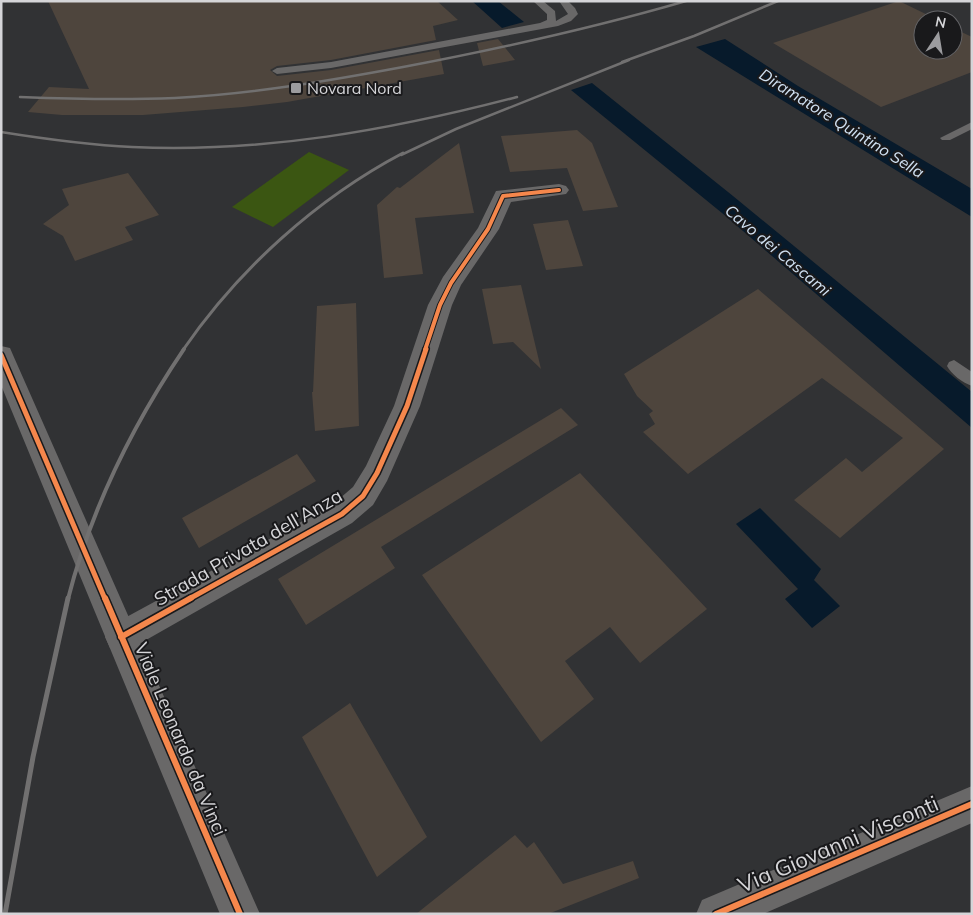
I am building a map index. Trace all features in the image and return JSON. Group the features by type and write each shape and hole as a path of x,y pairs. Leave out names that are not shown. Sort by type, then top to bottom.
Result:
{"street":[{"name":"Strada Privata dell'Anza","path":"121,637 342,514 363,496 377,473 407,406 440,305 451,283 488,229 504,196 559,190"},
{"name":"Viale Leonardo da Vinci","path":"1,354 240,914"},
{"name":"Via Giovanni Visconti","path":"716,914 972,804"}],"lane":[{"path":"277,71 331,65 496,35 558,23 572,14 572,10 564,2 553,6 541,4"},
{"path":"541,4 552,13 553,17 551,21 544,25"},
{"path":"946,138 972,125"},
{"path":"954,366 972,380"}],"green space":[{"path":"309,152 349,170 273,227 232,207"}],"water":[{"path":"472,1 498,1 524,22 502,28"},
{"name":"Diramatore Quintino Sella","path":"725,39 798,86 972,189 972,217 696,47"},
{"name":"Cavo dei Cascami","path":"592,83 972,392 972,428 722,213 571,90"},
{"path":"760,508 821,569 814,580 840,606 812,628 785,599 798,589 736,524"}],"building":[{"path":"48,1 437,1 458,20 433,26 436,40 331,60 277,66 270,70 277,76 331,70 439,50 444,74 287,102 243,107 143,115 62,115 28,112 49,87 89,89"},
{"path":"899,1 917,10 913,10 913,60 963,60 963,33 972,37 972,72 881,107 773,43"},
{"path":"498,39 515,60 483,66 477,43"},
{"path":"577,130 592,143 618,207 583,211 567,168 510,172 501,136"},
{"path":"459,143 474,213 415,218 423,274 384,278 377,205 397,187 400,188"},
{"path":"128,173 159,215 125,227 133,240 75,261 63,236 43,224 69,205 62,189"},
{"path":"568,220 583,266 546,270 533,224"},
{"path":"521,285 541,369 513,342 493,344 482,289"},
{"path":"758,289 944,449 840,538 794,500 846,458 862,472 903,438 822,378 688,474 643,432 655,424 649,414 653,411 637,396 624,374"},
{"path":"356,303 359,426 315,431 312,392 317,306"},
{"path":"561,408 578,425 381,547 395,568 306,625 278,579"},
{"path":"297,454 316,481 199,548 182,518"},
{"path":"580,473 707,609 640,663 610,627 565,661 594,699 541,742 422,575"},
{"path":"350,703 427,837 377,877 302,737"},
{"path":"515,835 527,848 534,842 563,884 633,861 639,878 548,914 416,914"}],"railway":[{"path":"20,97 175,98 289,86 403,67 510,45 581,29 686,1"},
{"path":"622,62 694,36 778,1"},
{"path":"401,155 456,129 629,60"},
{"path":"1,132 66,141 132,147 181,148 279,143 327,137 422,120 517,97"},
{"path":"183,350 229,292 281,238 340,192 371,171 403,153"},
{"path":"68,599 77,566 115,469 147,408 184,349"},
{"path":"5,914 33,757 68,598"}],"cycle path":[{"path":"121,637 342,514 363,496 377,473 407,406 440,305 451,283 488,229 503,196 559,190"},
{"path":"1,355 240,914"},
{"path":"716,914 972,804"}],"place":[{"name":"Novara Nord","path":"296,88"}]}
